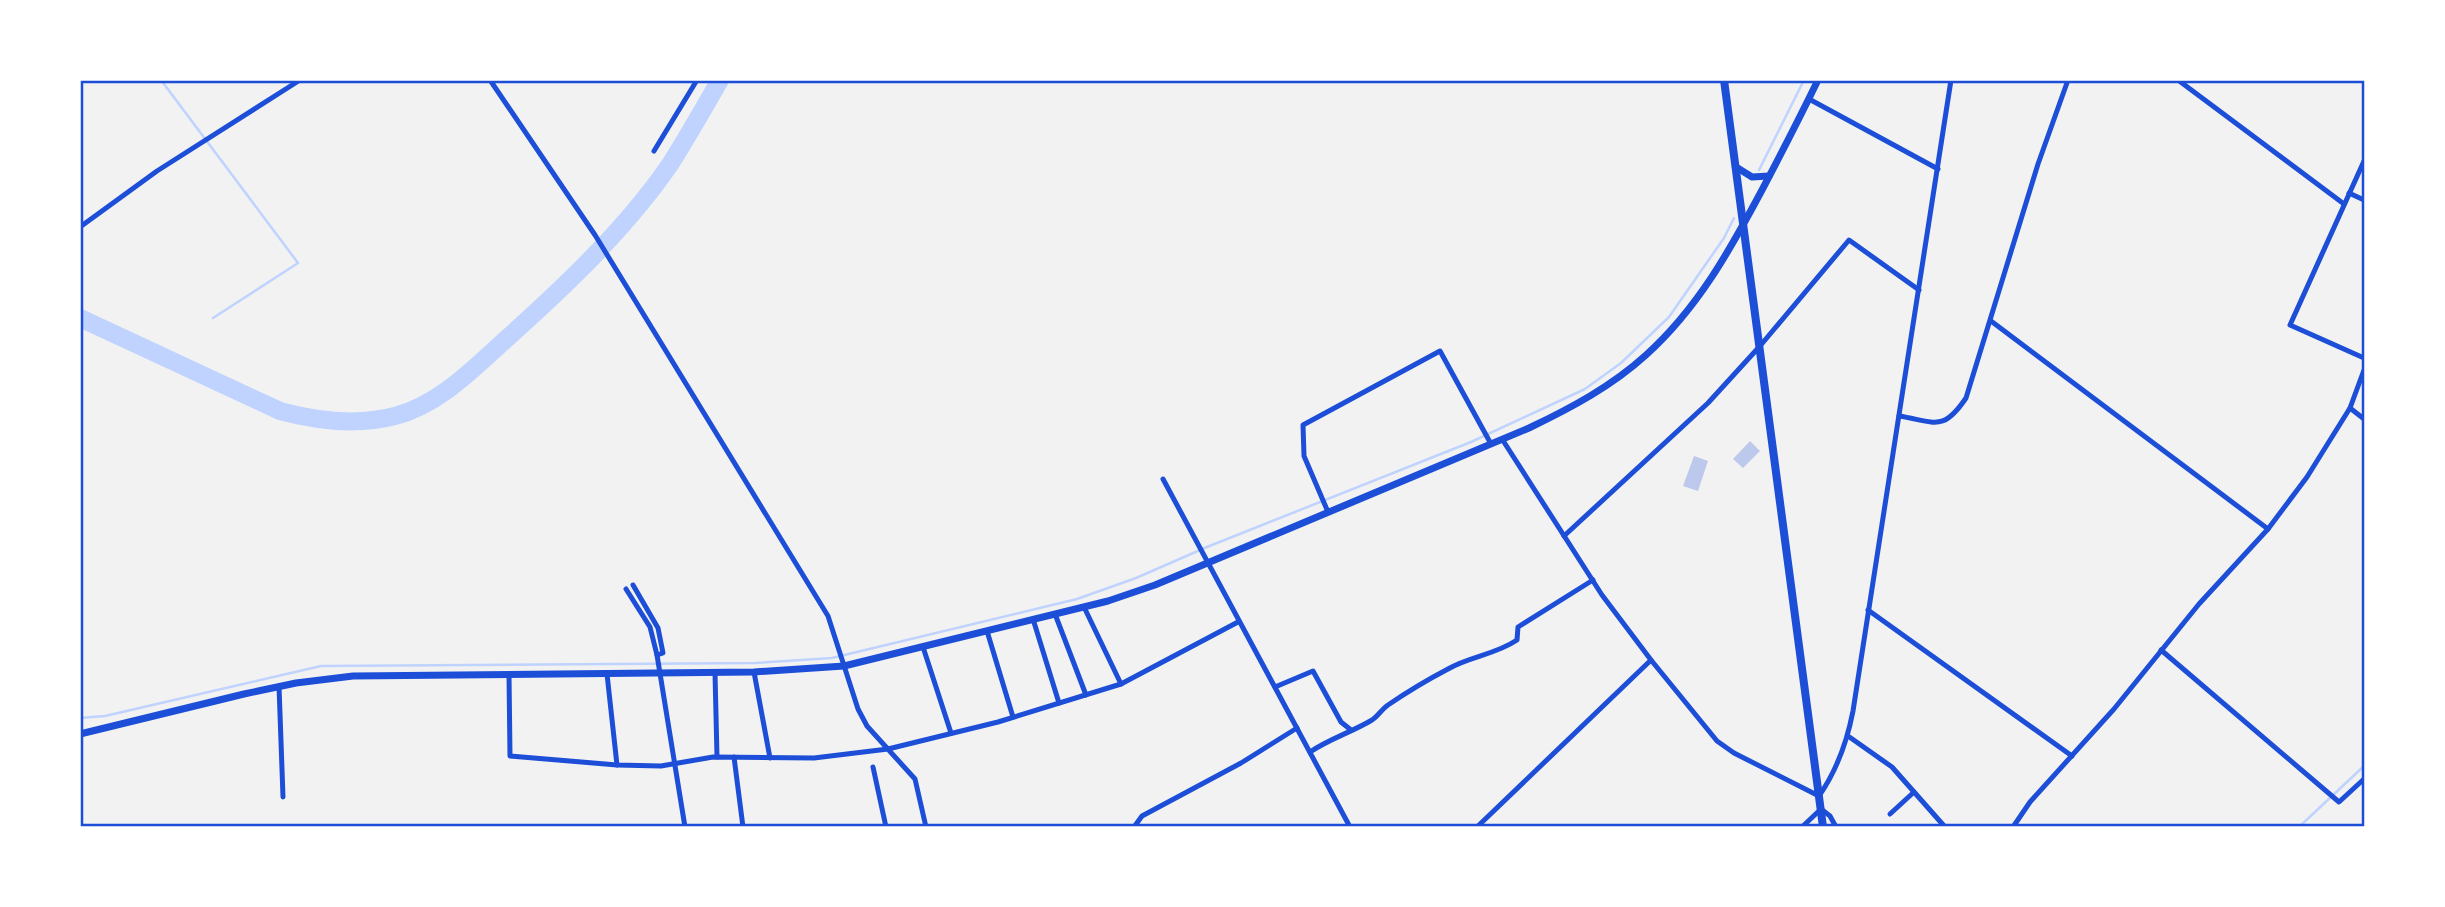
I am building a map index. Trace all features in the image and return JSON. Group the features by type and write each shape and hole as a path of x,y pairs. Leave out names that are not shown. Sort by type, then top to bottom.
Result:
{"main road":[{"path":"1724,80 1823,827"},
{"path":"80,734 279,687 353,676 715,673 844,666 1084,607 1155,585 1491,444 1562,412 1611,383 1646,355 1699,297 1744,225 1818,80"},
{"path":"1736,167 1752,177 1769,176"}],"street":[{"path":"80,227 157,171 300,80"},
{"path":"490,80 595,235 828,616 858,709 867,726 915,779 926,827"},
{"path":"654,151 698,80"},
{"path":"1502,439 1593,580 1651,660 1717,741 1819,796 1837,767 1848,736 1951,80"},
{"path":"1899,416 1942,422 1954,416 1966,398 2038,164 2068,80"},
{"path":"2178,80 2344,204"},
{"path":"1809,99 1938,169"},
{"path":"2364,161 2290,325 2364,358"},
{"path":"2349,193 2364,200"},
{"path":"1564,536 1708,403 1849,240 1919,290"},
{"path":"1991,321 2268,529"},
{"path":"1328,512 1304,456 1303,425 1440,351 1491,444"},
{"path":"2013,827 2030,802 2199,604 2268,529 2307,477 2350,408 2364,370"},
{"path":"2350,408 2364,419"},
{"path":"1163,479 1350,827"},
{"path":"1310,752 1372,719 1386,707 1448,668 1472,656 1494,653 1506,648 1517,640 1518,627 1593,580"},
{"path":"633,585 658,628 663,653 657,655"},
{"path":"626,589 649,627 657,655 685,827"},
{"path":"1084,607 1121,684"},
{"path":"1868,610 2072,756"},
{"path":"1055,614 1086,695"},
{"path":"1033,619 1059,703"},
{"path":"509,674 510,756 661,766 717,757 814,758 888,749 1013,717 1121,684 1238,622"},
{"path":"986,631 1013,717"},
{"path":"923,647 951,733"},
{"path":"2161,650 2339,802 2364,779"},
{"path":"1477,827 1651,660"},
{"path":"1275,687 1313,671 1341,722 1351,730"},
{"path":"754,672 770,758"},
{"path":"715,673 717,757"},
{"path":"607,674 617,765"},
{"path":"279,687 283,797"},
{"path":"1134,827 1142,816 1241,763 1297,728"},
{"path":"1848,736 1892,767 1945,827"},
{"path":"734,757 743,827"},
{"path":"873,767 886,827"},
{"path":"1890,814 1914,792"},
{"path":"1802,827 1821,809 1830,816 1836,827"}],"building":[{"path":"1750,441 1760,451 1743,468 1733,459"},
{"path":"1694,456 1708,461 1698,491 1683,486"}],"waterway":[{"path":"161,80 298,263 213,318"},
{"path":"80,318 280,411 323,420 352,421 381,419 411,411 426,404 467,375 593,257 634,211 671,163 720,80"},
{"path":"1759,170 1804,80"},
{"path":"80,718 105,716 321,666 755,663 832,658 1077,599 1136,578 1471,442 1585,389 1621,363 1669,317 1724,238 1734,218"},
{"path":"2299,827 2364,766"}]}
